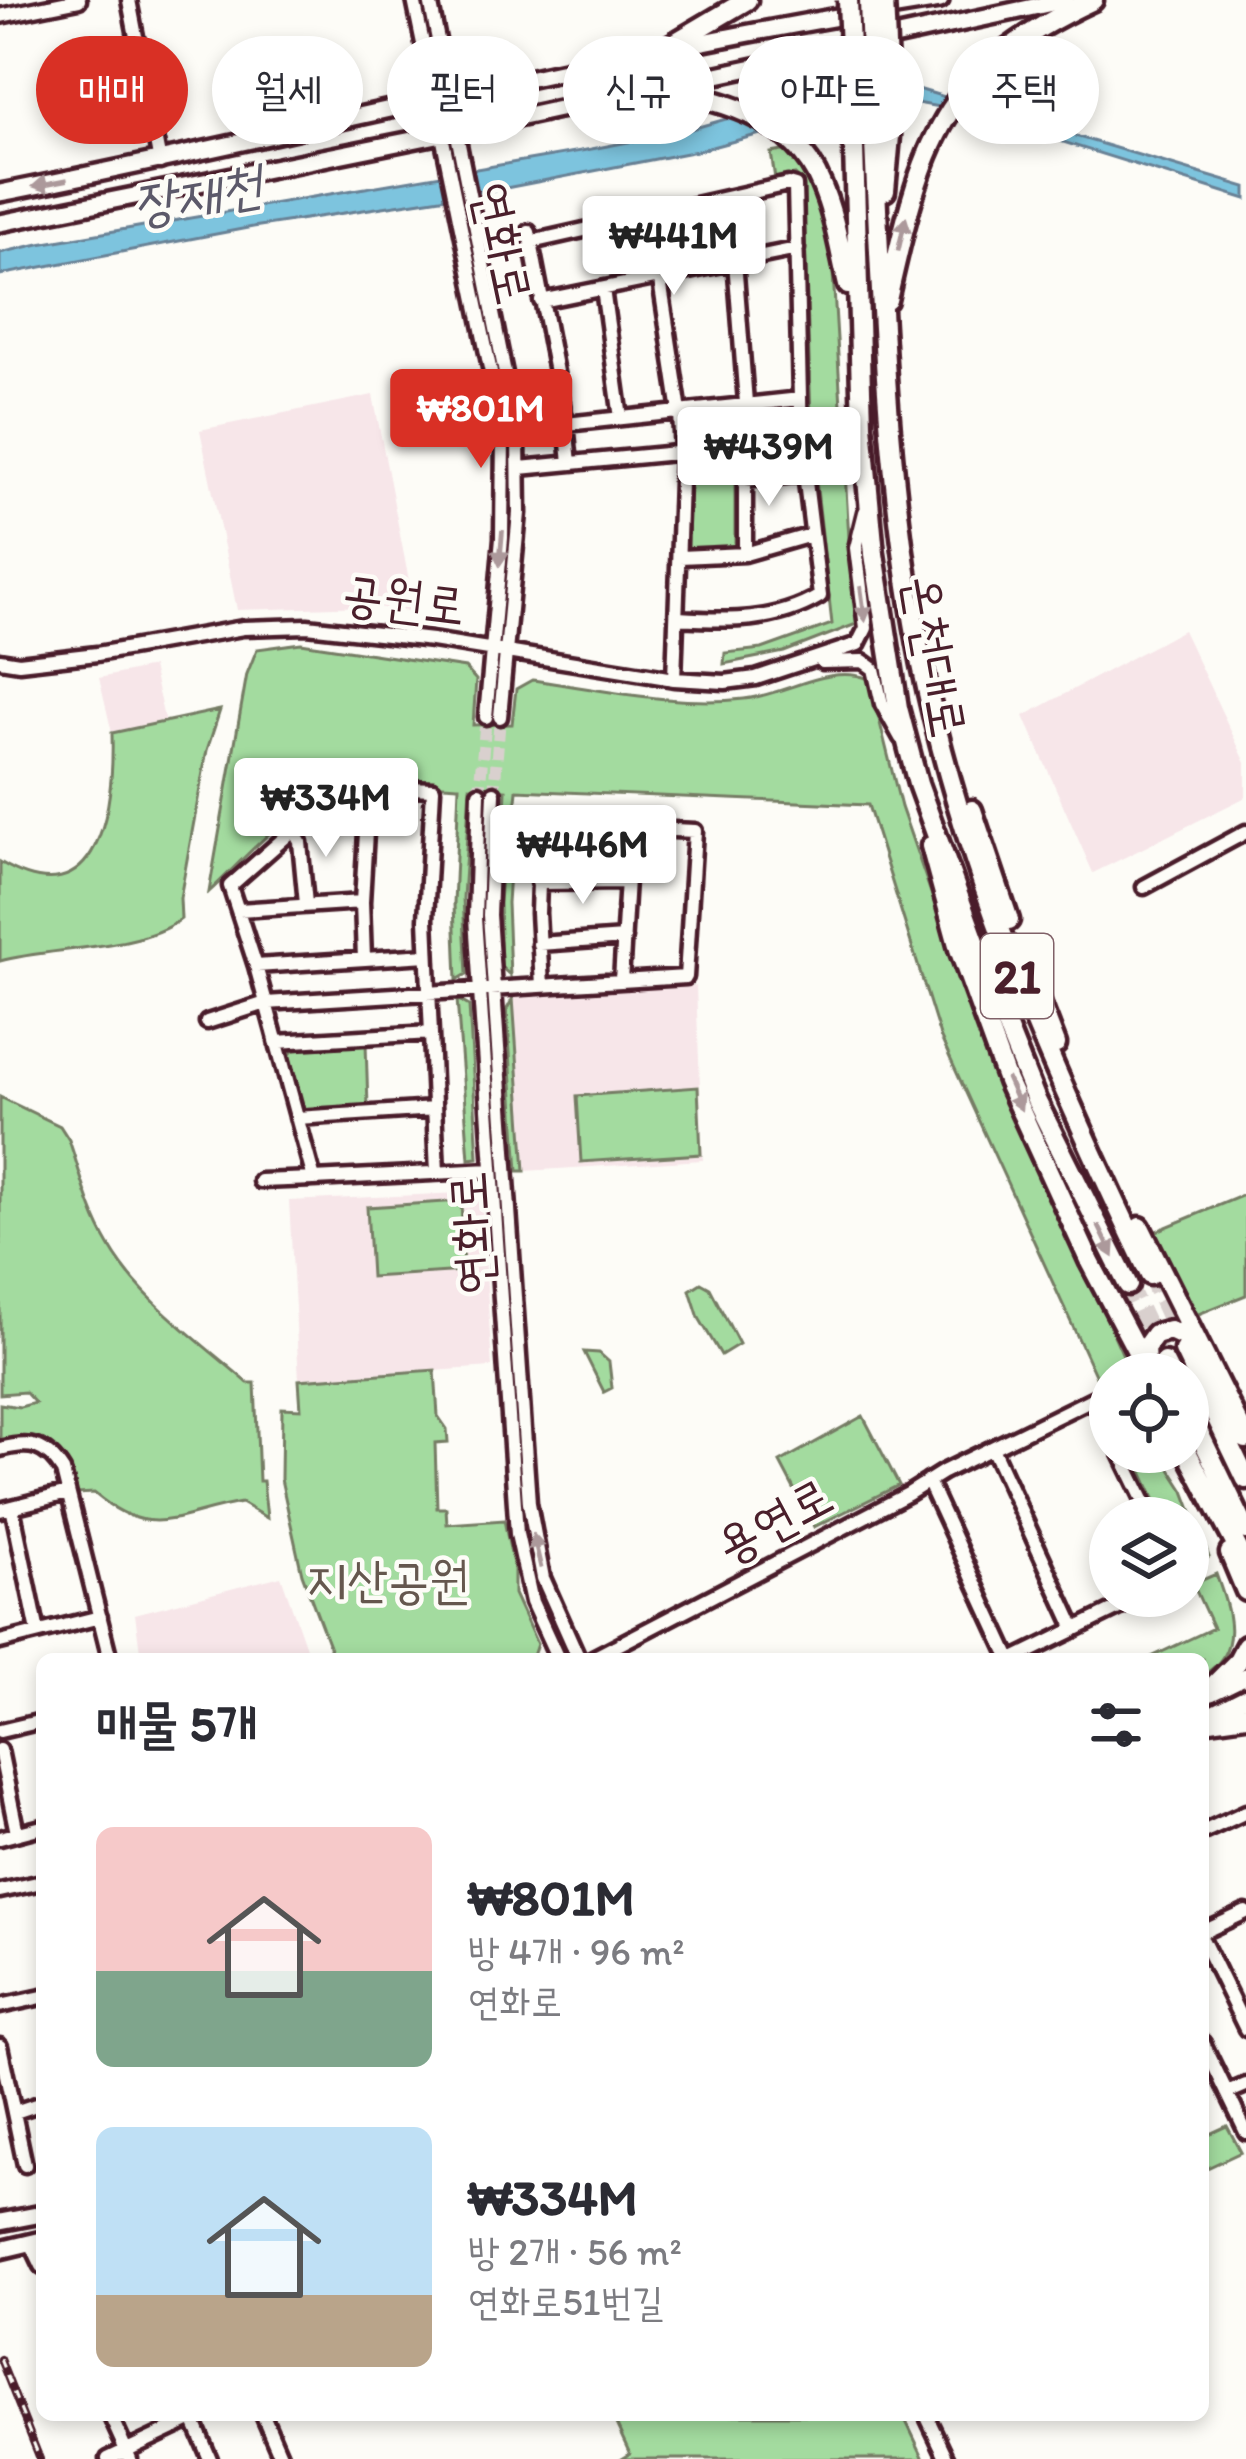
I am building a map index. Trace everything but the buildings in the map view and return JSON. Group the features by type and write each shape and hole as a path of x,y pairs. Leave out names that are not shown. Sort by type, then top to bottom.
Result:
{"highway":[{"path":"686,36 747,0"},
{"path":"881,330 906,215 931,140 972,79 1023,38 1093,0"},
{"path":"890,36 893,2"},
{"name":"온천대로","path":"858,4 864,36"},
{"name":"온천대로","path":"858,4 857,323 868,498 886,642 909,754 1036,1100 1128,1285"},
{"path":"714,101 757,117 796,147 821,183 857,323"},
{"name":"온천대로","path":"882,144 878,244 893,476 922,664 939,738 977,869 1031,1016 1150,1275"},
{"path":"922,664 1017,944 1064,1064 1246,1479"},
{"path":"932,824 931,854 959,949 1007,1081 1090,1262 1148,1353"},
{"path":"1148,1353 1145,1348 1155,1334 1169,1330 1191,1346 1246,1439"},
{"path":"1209,1453 1246,1530"},
{"path":"1198,1473 1245,1560"},
{"path":"1222,1520 1223,1539 1246,1591"},
{"path":"1209,1690 1238,1661 1246,1645"},
{"path":"1209,1719 1246,1715"}],"main road":[{"path":"712,36 858,4 940,0"},
{"path":"714,74 1066,0"},
{"path":"0,193 387,109"},
{"path":"0,223 390,144"},
{"path":"1209,1693 1246,1676"},
{"path":"1209,1717 1246,1697"},
{"path":"0,2222 36,2215"},
{"path":"0,2250 36,2241"}],"street":[{"path":"0,16 79,0"},
{"path":"129,0 160,161"},
{"name":"연화로","path":"414,0 424,36"},
{"name":"연화로","path":"430,0 434,36"},
{"name":"연화로","path":"448,144 446,162 503,431 493,717"},
{"name":"연화로","path":"455,144 462,158 518,439 520,468 497,651"},
{"path":"570,463 530,237 795,186 801,441 820,596 774,615 740,621 678,618"},
{"path":"650,214 680,412 674,679"},
{"path":"541,301 797,249"},
{"path":"735,261 746,403"},
{"path":"603,289 621,418"},
{"path":"566,424 800,399"},
{"path":"520,468 801,441"},
{"path":"745,554 746,480 805,474"},
{"path":"797,665 858,644 866,628 856,548 868,498"},
{"path":"680,557 745,554 811,536"},
{"name":"공원로","path":"0,660 19,663 243,628 307,626 674,679 725,682 797,665"},
{"path":"797,665 863,661 874,669 882,704 909,754"},
{"path":"314,1180 230,886 316,810 410,788 433,789 426,880 437,1173"},
{"name":"연화로","path":"486,793 475,918 486,990 532,1533 543,1578 576,1653"},
{"path":"364,959 368,797"},
{"path":"207,1022 266,1003 486,990 686,977 695,831 535,820 542,986"},
{"path":"621,981 630,828"},
{"path":"294,831 300,842 306,904"},
{"path":"1144,886 1246,832"},
{"path":"538,884 627,882"},
{"path":"239,910 362,902"},
{"path":"539,944 623,938"},
{"path":"256,966 427,955"},
{"name":"연화로","path":"486,990 490,1170 517,1534 532,1602 555,1653"},
{"path":"276,1042 431,1034"},
{"path":"297,1118 434,1109"},
{"path":"260,1181 490,1170"},
{"name":"용연로","path":"602,1653 1089,1400"},
{"path":"0,1449 28,1443 53,1455 63,1472 109,1653"},
{"path":"992,1448 1075,1629"},
{"path":"928,1481 1009,1653"},
{"path":"38,1633 6,1508 68,1493"},
{"path":"0,1642 100,1617"},
{"path":"1025,1653 1100,1617"},
{"path":"0,1732 36,1723"},
{"path":"0,1750 17,1834"},
{"path":"1209,1829 1246,1812"},
{"path":"0,1838 36,1829"},
{"path":"0,1891 36,1883"},
{"path":"1209,1934 1246,1912"},
{"path":"1209,1950 1246,2029"},
{"path":"0,2006 36,1998"},
{"path":"0,2046 25,2165"},
{"path":"1209,2056 1246,2132"},
{"path":"1227,2093 1246,2084"},
{"path":"15,2112 36,2105"},
{"path":"113,2421 128,2455"},
{"path":"107,2459 128,2455 190,2421"},
{"path":"198,2421 210,2459"},
{"path":"266,2421 282,2459"},
{"path":"929,2421 946,2459"}],"shaded area":[{"path":"373,395 415,612 368,606 237,610 200,430"},
{"path":"1183,630 1246,763 1246,797 1093,873 1024,716"},
{"path":"152,667 165,722 112,733 99,678"},
{"path":"696,986 703,1160 525,1171 513,998"},
{"path":"481,1192 492,1367 299,1380 289,1201"},
{"path":"281,1576 308,1653 140,1653 135,1614"}],"green space":[{"path":"788,150 816,190 833,273 850,555 859,623 784,652 724,664 725,653 762,649 832,624 812,444 803,183 795,175 775,179 771,153"},
{"path":"735,456 735,544 728,550 692,550 688,546 690,466 697,458"},
{"path":"301,643 465,668 476,680 473,725 512,724 516,689 532,680 638,696 718,701 760,696 838,675 869,679 901,807 984,1045 1122,1353 1089,1353 1089,1362 940,1036 868,805 517,790 515,812 505,812 506,790 470,787 463,898 467,974 457,980 454,904 459,786 382,784 325,795 283,822 209,892 247,674 257,649"},
{"path":"220,710 207,750 180,898 181,919 118,943 0,961 0,862 34,877 60,877 80,867 95,847 104,821 112,733"},
{"path":"504,825 512,825 507,903 510,975 501,967"},
{"path":"513,998 525,1171 518,1171 507,1009"},
{"path":"457,999 469,1006 478,1158 469,1159"},
{"path":"366,1043 368,1107 306,1110 300,1105 288,1057 295,1048"},
{"path":"698,1087 701,1154 581,1162 577,1096"},
{"path":"0,1097 60,1126 96,1220 122,1265 173,1319 248,1383 255,1383 259,1481 263,1481 267,1518 241,1503 164,1520 132,1517 94,1493 77,1494 66,1464 52,1445 32,1437 0,1441 0,1404 35,1403 25,1392 0,1394"},
{"path":"1246,1194 1246,1295 1196,1315 1154,1232"},
{"path":"461,1201 464,1271 371,1277 367,1207"},
{"path":"701,1283 710,1288 739,1344 721,1355 699,1318 690,1290"},
{"path":"584,1352 599,1353 609,1362 612,1388 604,1392"},
{"name":"지산공원","path":"435,1370 438,1416 447,1429 448,1442 435,1443 437,1508 446,1508 447,1524 504,1520 514,1594 537,1644 534,1653 332,1653 302,1574 281,1479 282,1408 301,1409 299,1380"},
{"path":"863,1416 899,1485 814,1527 780,1462"},
{"path":"1143,1473 1172,1473 1186,1497 1153,1497"},
{"path":"1216,1574 1230,1629 1224,1655 1209,1671 1209,1653 1160,1653 1213,1628 1208,1617 1209,1577"},
{"path":"1227,2126 1241,2152 1209,2167 1209,2134"},
{"path":"615,2421 906,2421 924,2459 622,2459 630,2454"}],"water":[{"path":"924,91 948,98 948,109 924,104"},
{"path":"738,116 738,140 506,188 253,227 0,275 0,253 39,244 618,144 714,144 714,122"},
{"path":"1099,143 1246,187 1246,199 1070,144"}],"tunnel":[{"path":"479,793 486,717"},
{"path":"494,793 500,717"},
{"path":"1150,1275 1180,1340"},
{"path":"1128,1285 1160,1353"}],"railway":[{"path":"0,2359 40,2459"}],"water label":[{"name":"장재천","path":"197,194"}]}
